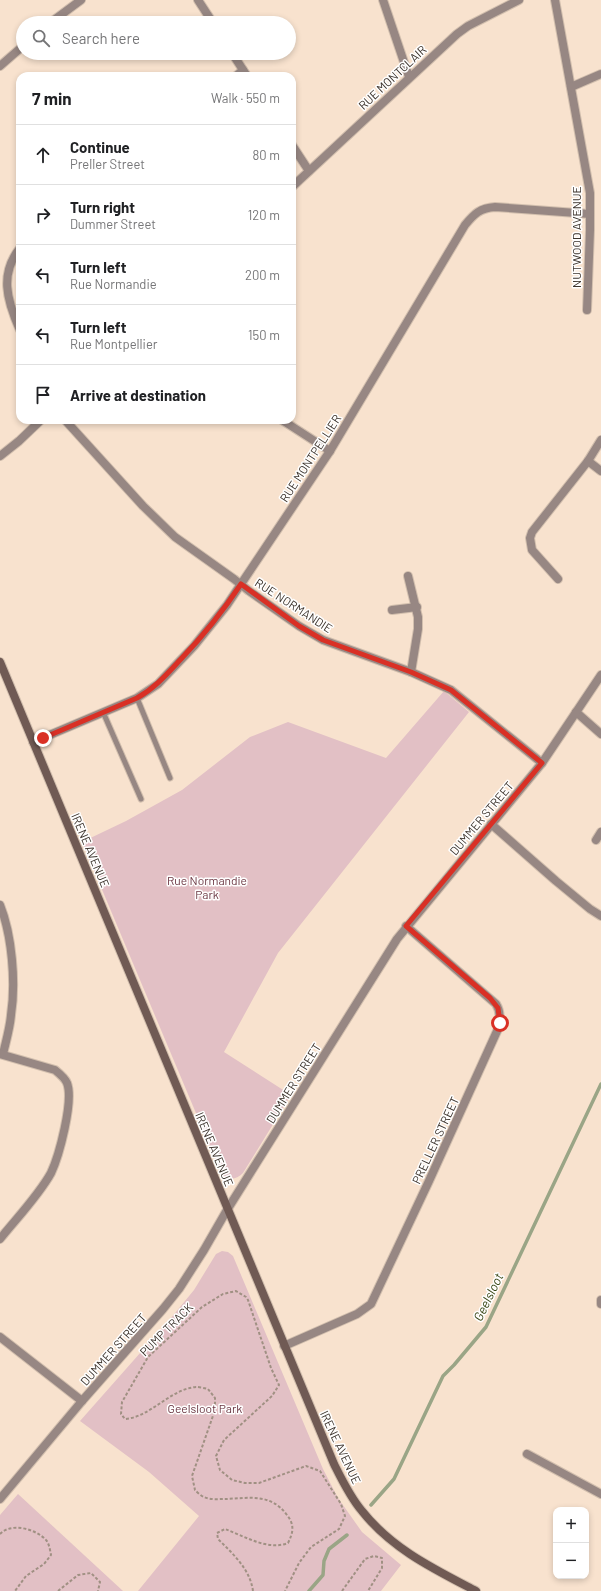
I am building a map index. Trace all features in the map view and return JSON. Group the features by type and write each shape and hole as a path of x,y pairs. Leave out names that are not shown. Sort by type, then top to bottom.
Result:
{"street":[{"path":"59,16 81,0"},
{"path":"198,0 208,16"},
{"path":"383,0 409,77"},
{"name":"RUE MONTCLAIR","path":"296,183 409,77 462,30 519,0"},
{"name":"NUTWOOD AVENUE","path":"555,0 590,193 587,310"},
{"path":"0,66 16,52"},
{"path":"237,60 244,72"},
{"path":"571,87 601,74"},
{"path":"296,151 309,171"},
{"name":"RUE MONTPELLIER","path":"33,742 137,698 158,684 194,646 227,605 330,451 465,225 474,215 480,210 495,207 590,214"},
{"path":"16,251 5,262 2,270 2,278 7,299 16,320"},
{"path":"0,456 37,424"},
{"name":"RUE NORMANDIE","path":"68,424 143,506 175,537 299,626 323,640 411,672 451,690 542,763"},
{"path":"288,424 330,451"},
{"path":"558,580 532,550 530,538 532,532 588,462 601,440"},
{"path":"588,462 601,471"},
{"path":"408,576 417,607 418,629 411,672"},
{"path":"392,610 417,607"},
{"name":"IRENE AVENUE","path":"0,662 334,1464 349,1492 361,1510 391,1541 416,1558 476,1591"},
{"name":"DUMMER STREET","path":"0,1499 82,1401 150,1326 179,1289 406,926 542,763 601,675"},
{"path":"576,712 601,734"},
{"path":"491,824 556,881 590,909 601,916"},
{"path":"596,840 601,832"},
{"path":"0,905 7,925 13,990 11,1016 1,1054 55,1070 62,1075 67,1083 69,1093 69,1105 66,1122 55,1163 50,1174 42,1187 0,1239"},
{"name":"PRELLER STREET","path":"284,1346 357,1314 371,1304 498,1029 500,1017 496,1004 406,926"},
{"path":"0,1337 82,1401"},
{"path":"528,1454 601,1494"}],"lane":[{"path":"137,698 170,778"},
{"path":"103,712 141,799"}],"path":[{"name":"PUMP TRACK","path":"253,1591 252,1581 244,1566 218,1539 217,1533 225,1529 267,1545 281,1546 288,1544 293,1532 290,1519 282,1508 270,1500 257,1498 218,1499 204,1497 195,1490 192,1476 215,1410 215,1398 208,1389 196,1387 183,1391 135,1418 125,1419 121,1414 122,1402 148,1357 202,1307 223,1294 236,1292 246,1297 248,1300 271,1368 279,1385 272,1396 224,1440 216,1456 220,1470 232,1480 245,1483 259,1483 306,1466 320,1471 341,1504 345,1516 339,1529 311,1547 299,1563 285,1591"},
{"path":"0,1534 8,1528 22,1528 35,1532 47,1540 51,1554 44,1564 26,1576 15,1591"},
{"path":"342,1591 365,1559 374,1556 382,1558 382,1568 368,1591"},
{"path":"58,1591 78,1575 91,1573 100,1582 98,1591"}],"green space":[{"name":"Rue Normandie Park","path":"444,691 469,712 278,953 224,1052 291,1095 243,1173 235,1178 225,1177 222,1175 82,842 126,821 182,790 250,737 288,722 386,758"},
{"name":"Geelsloot Park","path":"222,1251 228,1252 233,1256 323,1469 338,1498 362,1532 401,1565 381,1591 138,1591 199,1516 149,1472 80,1421 171,1318 194,1290 216,1254"},
{"path":"18,1494 123,1591 0,1591 0,1515"}],"waterway":[{"name":"Geelsloot","path":"371,1505 394,1479 443,1376 486,1327 601,1084"},
{"name":"Geelsloot","path":"309,1591 323,1575 324,1561 329,1549 347,1535"}],"route":[{"path":"43,738 149,692 194,646 227,605 241,584 299,626 323,640 341,648 411,672 451,690 542,763 406,926 496,1004 500,1017 500,1023"}]}
